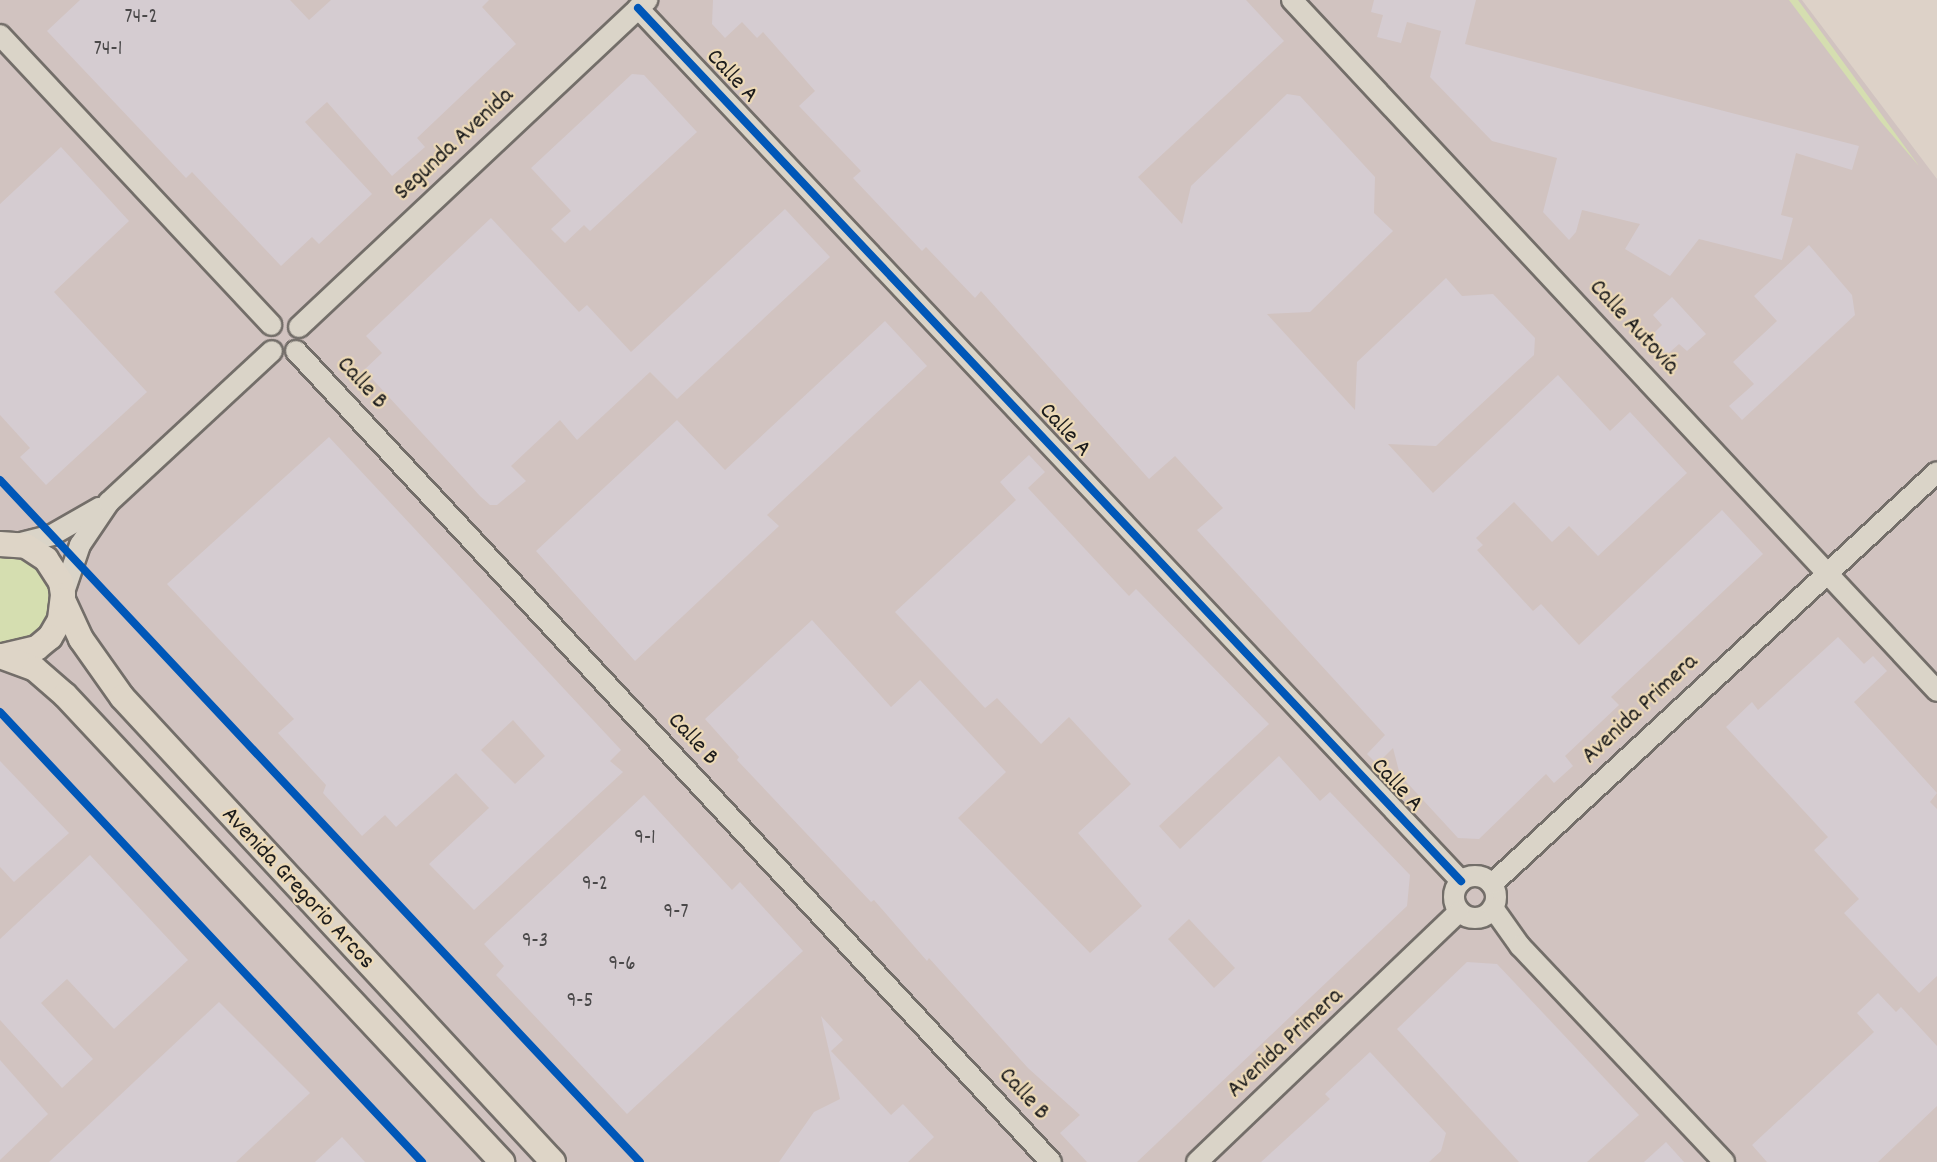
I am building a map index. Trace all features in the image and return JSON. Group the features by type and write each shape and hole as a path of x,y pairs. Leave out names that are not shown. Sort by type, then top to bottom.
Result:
{"main road":[{"name":"Avenida Gregorio Arcos","path":"5,543 46,559 61,582 63,597 81,639 122,697 553,1162"},
{"path":"0,656 27,651 50,637 60,620 63,597"},
{"name":"Avenida Gregorio Arcos","path":"0,656 35,669 58,687 502,1162"}],"street":[{"name":"Calle Autovía","path":"1292,0 1937,691"},
{"name":"Segunda Avenida","path":"298,327 643,4"},
{"name":"Calle A","path":"643,4 1461,881"},
{"path":"0,34 271,325"},
{"path":"282,320 298,327 302,339 296,351 284,356 272,351 266,341 271,325 282,320"},
{"path":"5,543 52,535 109,502 272,351"},
{"name":"Calle B","path":"296,351 1051,1162"},
{"name":"Avenida Primera","path":"1492,884 1826,572 1937,472"},
{"path":"63,597 80,545 109,502"},
{"path":"1480,877 1492,884 1496,896 1493,908 1478,919 1460,912 1453,896 1461,881 1480,877"},
{"path":"1493,908 1520,946 1724,1162"},
{"name":"Avenida Primera","path":"1197,1162 1460,912"}],"shaded area":[{"path":"0,0 1802,0 1937,179 1937,1162 0,1162"}],"green space":[{"path":"1789,0 1798,0 1919,166 1881,122"},
{"path":"0,555 19,555 44,570 54,593 50,619 35,637 0,644"}],"building":[{"path":"80,0 290,0 309,20 331,0 489,0 482,7 516,44 417,138 425,147 392,176 327,102 305,122 372,194 319,244 312,237 281,266 192,172 186,178 47,31"},
{"path":"713,0 1246,0 1284,41 1138,177 1182,224 1191,186 1287,94 1300,96 1375,177 1374,213 1393,231 1310,312 1267,314 1355,410 1357,362 1446,278 1462,296 1493,294 1535,338 1534,355 1436,446 1388,444 1433,493 1558,375 1610,431 1630,412 1687,473 1598,556 1569,526 1552,542 1514,502 1476,538 1483,545 1477,550 1533,611 1541,604 1579,645 1722,510 1763,554 1611,697 1619,705 1565,756 1573,766 1554,783 1546,774 1479,839 1458,838 1400,775 1393,748 1377,764 1367,754 1385,735 1197,530 1223,508 1175,456 1149,479 981,291 975,298 926,247 922,251 853,178 861,171 799,106 815,91 763,32 757,38 742,22 725,38 712,24"},
{"path":"1374,0 1476,0 1465,44 1859,146 1852,170 1796,153 1781,215 1793,218 1782,260 1699,239 1670,276 1625,249 1640,224 1582,210 1576,232 1569,240 1543,212 1557,158 1492,141 1430,77 1441,31 1407,22 1401,43 1377,37 1383,15 1371,12"},
{"path":"632,74 644,75 697,132 590,231 584,225 565,243 551,229 571,211 531,168"},
{"path":"61,147 129,221 54,292 147,392 46,485 20,457 30,448 0,415 0,204"},
{"path":"785,209 830,257 677,399 650,372 577,440 560,420 511,466 526,481 497,505 490,505 480,496 364,370 382,353 366,336 491,218 579,312 587,305 631,352"},
{"path":"1809,245 1852,295 1855,315 1742,420 1729,406 1754,384 1733,362 1777,321 1754,296"},
{"path":"1672,297 1706,334 1687,351 1679,344 1662,359 1646,341 1662,325 1653,315"},
{"path":"885,321 927,366 767,515 779,526 635,661 536,551 677,420 725,470"},
{"path":"329,437 621,750 610,761 623,772 474,910 429,864 489,808 456,773 396,827 385,815 362,836 323,793 326,785 278,733 294,719 167,584","holes":["513,720 545,756 515,784 481,750"]},
{"path":"1029,455 1045,472 1028,488 1129,596 1136,589 1269,724 1159,826 1180,849 1279,756 1320,801 1330,792 1410,875 1407,906 1137,1162 1087,1162 1060,1133 1080,1115 1028,1068 929,958 927,961 874,900 871,902 737,760 739,757 705,719 812,620 891,707 920,680 1006,772 958,818 1090,953 1142,906 1078,833 1131,784 1069,717 1041,744 997,698 985,708 895,612 1016,500 1000,482","holes":["1189,919 1235,968 1214,988 1168,939"]},
{"path":"1838,637 1864,664 1873,656 1887,671 1854,702 1937,793 1930,802 1937,809 1937,976 1919,993 1844,913 1859,899 1814,850 1828,837 1726,727 1752,702 1758,710"},
{"path":"0,761 69,833 14,882 0,867"},
{"path":"644,795 732,890 740,882 803,951 627,1114 496,975 504,966 484,944"},
{"path":"90,855 188,960 114,1029 67,979 41,1003 93,1059 62,1088 0,1020 0,939"},
{"path":"1467,962 1497,964 1639,1115 1587,1162 1519,1162 1397,1029"},
{"path":"1878,993 1896,1012 1901,1007 1937,1046 1937,1106 1878,1162 1767,1162 1752,1145 1874,1032 1857,1013"},
{"path":"219,1002 310,1093 236,1162 49,1162"},
{"path":"821,1016 843,1040 831,1051 891,1115 903,1104 934,1137 908,1162 779,1162 814,1112 840,1099"},
{"path":"1370,1052 1446,1133 1441,1151 1429,1162 1261,1162 1330,1099 1325,1094"},
{"path":"0,1060 48,1114 0,1160"},
{"path":"342,1137 365,1162 315,1162"},
{"path":"1666,1142 1684,1162 1644,1162"}],"cycle path":[{"path":"638,8 1461,881"},
{"path":"0,480 640,1162"},
{"path":"0,712 422,1162"}]}
